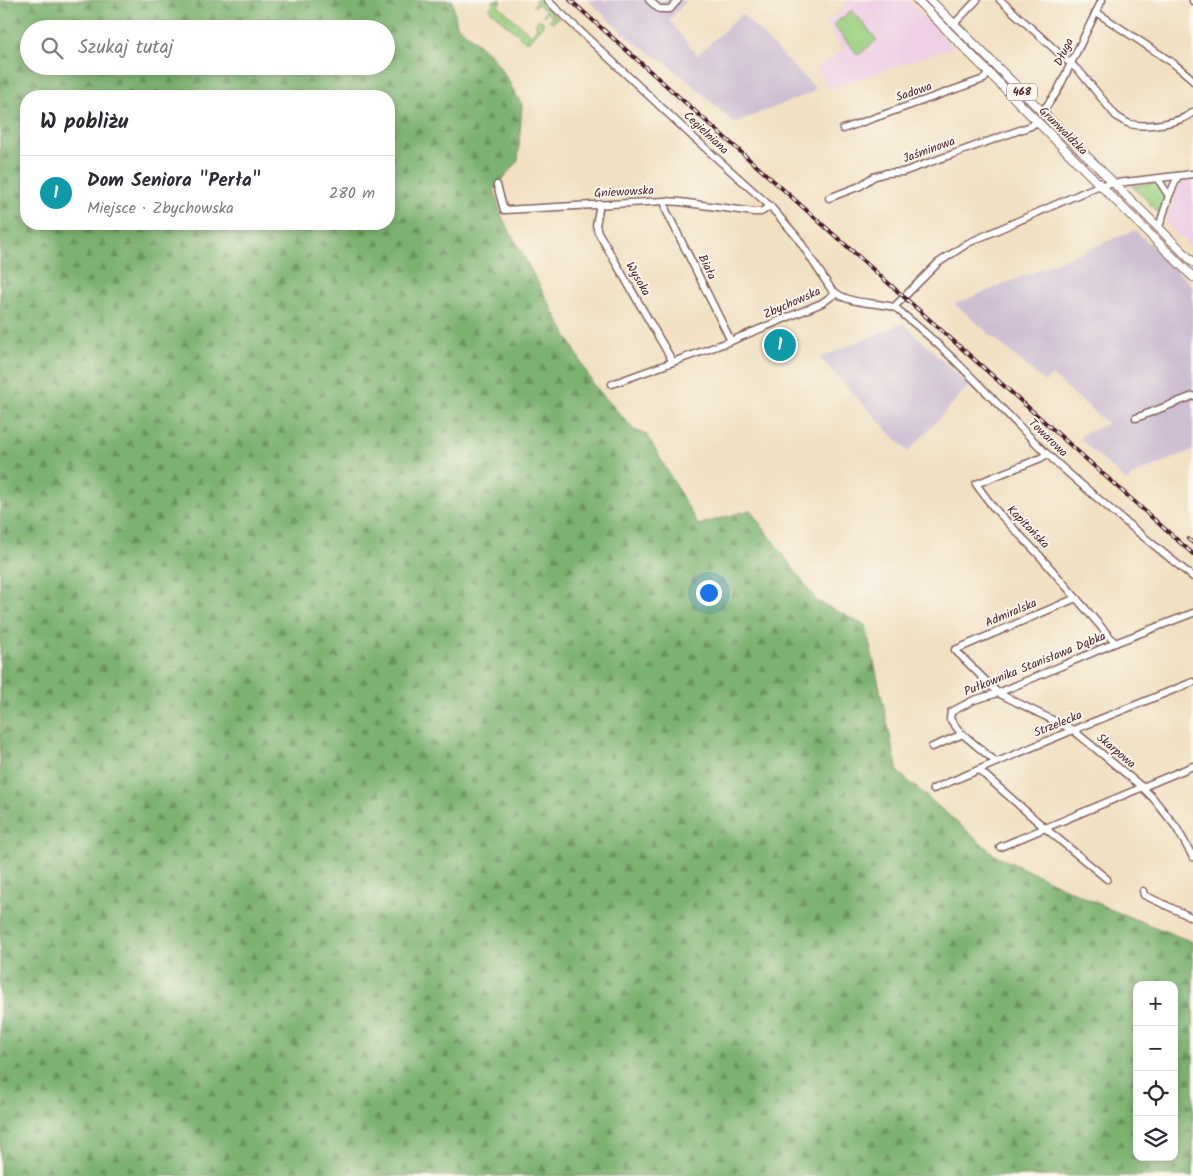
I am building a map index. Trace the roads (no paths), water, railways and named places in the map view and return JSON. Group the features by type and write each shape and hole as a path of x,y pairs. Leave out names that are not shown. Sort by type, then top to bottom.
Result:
{"main road":[{"name":"Grunwaldzka","path":"917,0 1193,277"},
{"name":"Grunwaldzka","path":"930,0 1193,262"}],"street":[{"name":"Cegielniana","path":"547,0 693,137 770,206 797,237 831,289 836,293"},
{"path":"649,0 659,9 670,9 678,0"},
{"path":"954,24 977,0"},
{"path":"1000,0 1081,74 1122,121 1144,126 1153,125 1183,118 1193,112"},
{"name":"Długa","path":"1042,112 1057,92 1102,0"},
{"path":"1096,12 1173,63 1193,81"},
{"name":"Sadowa","path":"843,129 984,79 988,72"},
{"name":"Jaśminowa","path":"829,198 860,186 873,177 886,173 903,172 1031,126 1037,121"},
{"path":"894,307 938,263 968,243 1100,185 1193,174"},
{"path":"1159,227 1178,176"},
{"path":"1158,178 1169,196"},
{"name":"Gniewowska","path":"496,185 504,210 665,201 754,212 760,212 770,206"},
{"name":"Biała","path":"665,201 666,210 731,342"},
{"name":"Wysoka","path":"600,204 596,225 598,232 672,362"},
{"name":"Zbychowska","path":"612,384 731,342 822,303 836,293 852,301 894,307"},
{"name":"Towarowa","path":"894,307 961,366 1014,422 1084,488 1193,576"},
{"path":"1136,418 1193,396"},
{"name":"Kapitańska","path":"1047,454 976,484 993,507 1039,555 1116,643"},
{"name":"Admiralska","path":"955,650 1076,598"},
{"name":"Pułkownika Stanisława Dąbka","path":"996,762 963,734 950,719 951,712 974,700 998,693 1193,613"},
{"name":"Skarpowa","path":"955,650 998,693 1072,730 1142,787 1176,827 1193,857"},
{"name":"Strzelecka","path":"933,789 1072,730 1193,682"},
{"path":"932,747 963,734"},
{"path":"1000,847 1193,766"},
{"path":"979,770 1107,879"},
{"path":"1143,891 1144,895 1193,918"}],"railway":[{"path":"570,0 1193,554"},
{"path":"1188,539 1193,543"}],"place":[{"name":"Dom Seniora \"Perła\"","path":"780,345"}]}
